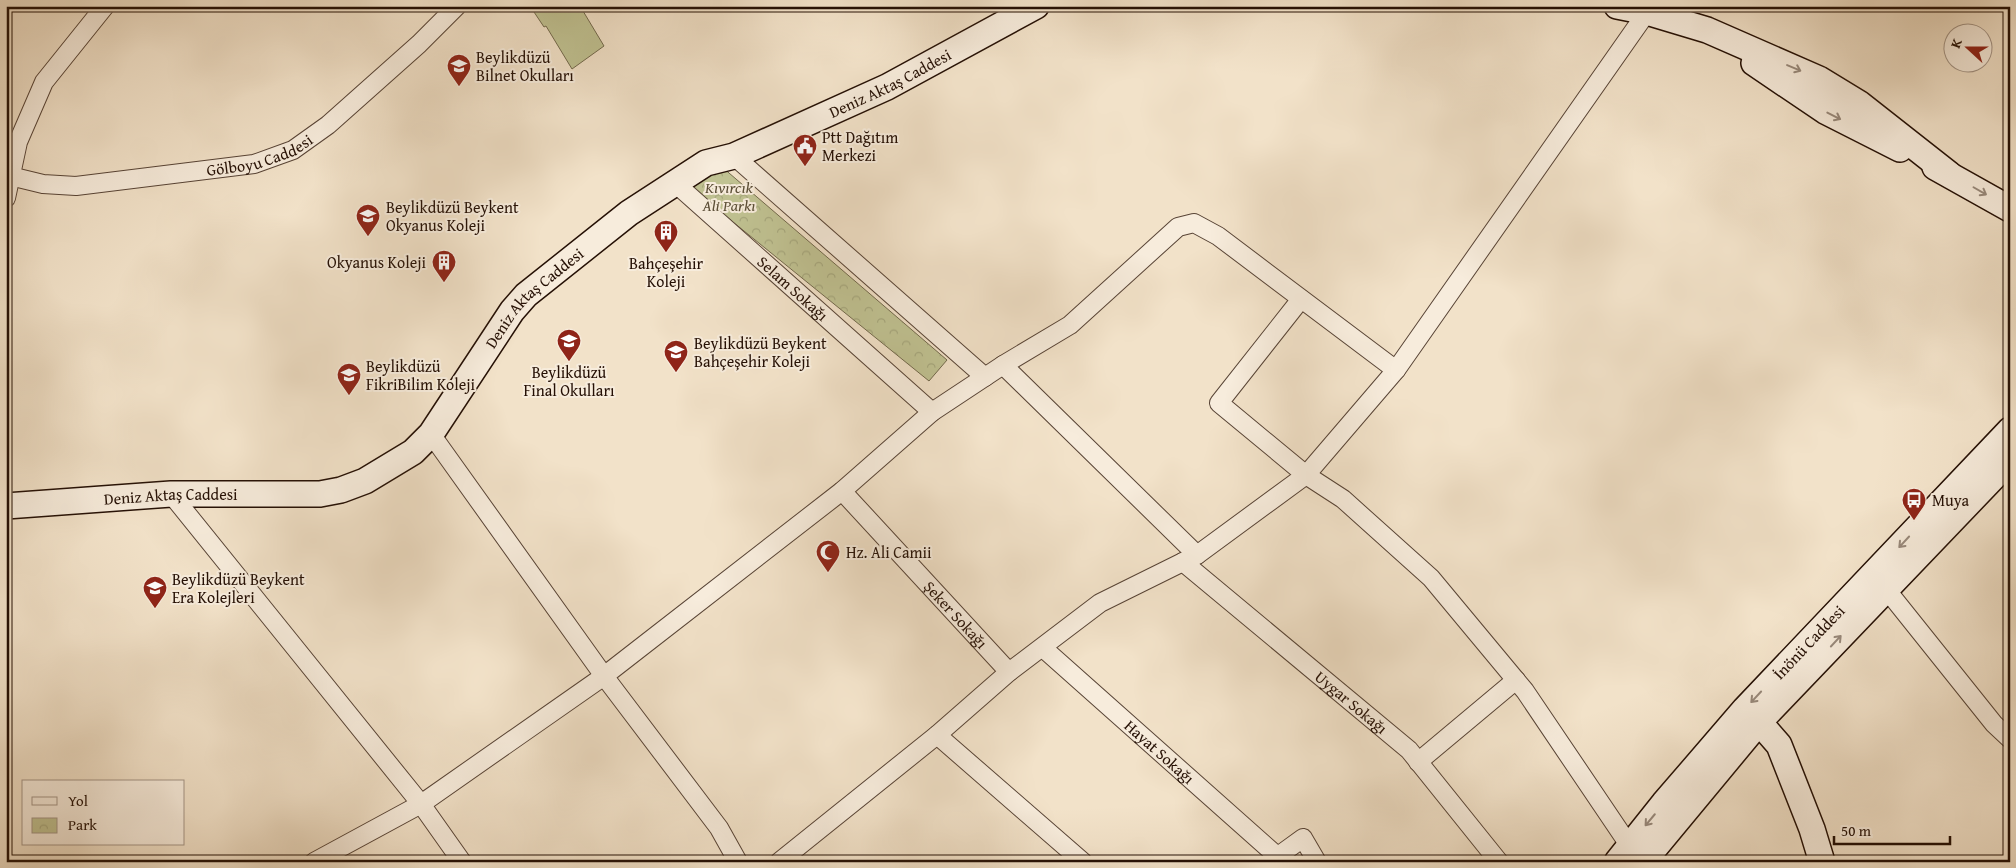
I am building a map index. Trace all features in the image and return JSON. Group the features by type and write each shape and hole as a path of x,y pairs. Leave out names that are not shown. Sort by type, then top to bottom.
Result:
{"street":[{"path":"6,198 9,176 18,142 44,82 105,6"},
{"name":"Gölboyu Caddesi","path":"9,176 43,184 76,186 254,164 293,150 328,125 419,44 457,6"},
{"path":"1617,6 1647,12 1706,30 1825,112 1949,174 2010,210"},
{"name":"Deniz Aktaş Caddesi","path":"6,506 171,494 320,494 342,490 365,481 413,452 431,434 512,311 526,295 630,213 706,163 734,156 887,87 1025,8"},
{"path":"779,862 937,735 1009,672 1100,603 1190,559 1306,475 1396,370 1647,12"},
{"path":"734,156 985,377"},
{"name":"Selam Sokağı","path":"675,183 932,412"},
{"path":"326,859 421,804 604,676 842,491 932,412 1002,365 1070,325 1178,227 1194,222 1218,236 1396,370"},
{"path":"1301,299 1219,403 1306,475 1343,499 1431,578 1516,680 1633,856 1707,767 1760,722 1812,653 1979,477 2010,430"},
{"name":"Uygar Sokağı","path":"1002,365 1190,559 1409,750 1499,862"},
{"path":"431,434 604,676 719,828 738,862"},
{"path":"1979,477 2010,460"},
{"name":"Şeker Sokağı","path":"842,491 1009,672"},
{"path":"171,494 421,804 462,862"},
{"path":"1880,581 1994,724 2010,739"},
{"name":"Hayat Sokağı","path":"1043,648 1273,859"},
{"name":"İnönü Caddesi","path":"1707,767 1745,709 1812,653"},
{"path":"1418,762 1516,680"},
{"path":"1760,722 1779,745 1812,829 1822,862"},
{"path":"937,735 1083,862"},
{"path":"1273,859 1303,838 1317,862"}],"green space":[{"path":"530,6 580,6 604,46 572,69 546,26 544,27"},
{"name":"Kıvırcık Ali Parkı","path":"722,167 947,360 929,381 691,188"}],"place":[{"name":"Beylikdüzü Bilnet Okulları","path":"459,87"},
{"name":"Ptt Dağıtım Merkezi","path":"805,167"},
{"name":"Beylikdüzü Beykent Okyanus Koleji","path":"368,237"},
{"name":"Bahçeşehir Koleji","path":"666,253"},
{"name":"Okyanus Koleji","path":"444,283"},
{"name":"Beylikdüzü Final Okulları","path":"569,362"},
{"name":"Beylikdüzü Beykent Bahçeşehir Koleji","path":"676,373"},
{"name":"Beylikdüzü FikriBilim Koleji","path":"349,396"},
{"name":"Muya","path":"1914,521"},
{"name":"Hz. Ali Camii","path":"828,573"},
{"name":"Beylikdüzü Beykent Era Kolejleri","path":"155,609"}]}
